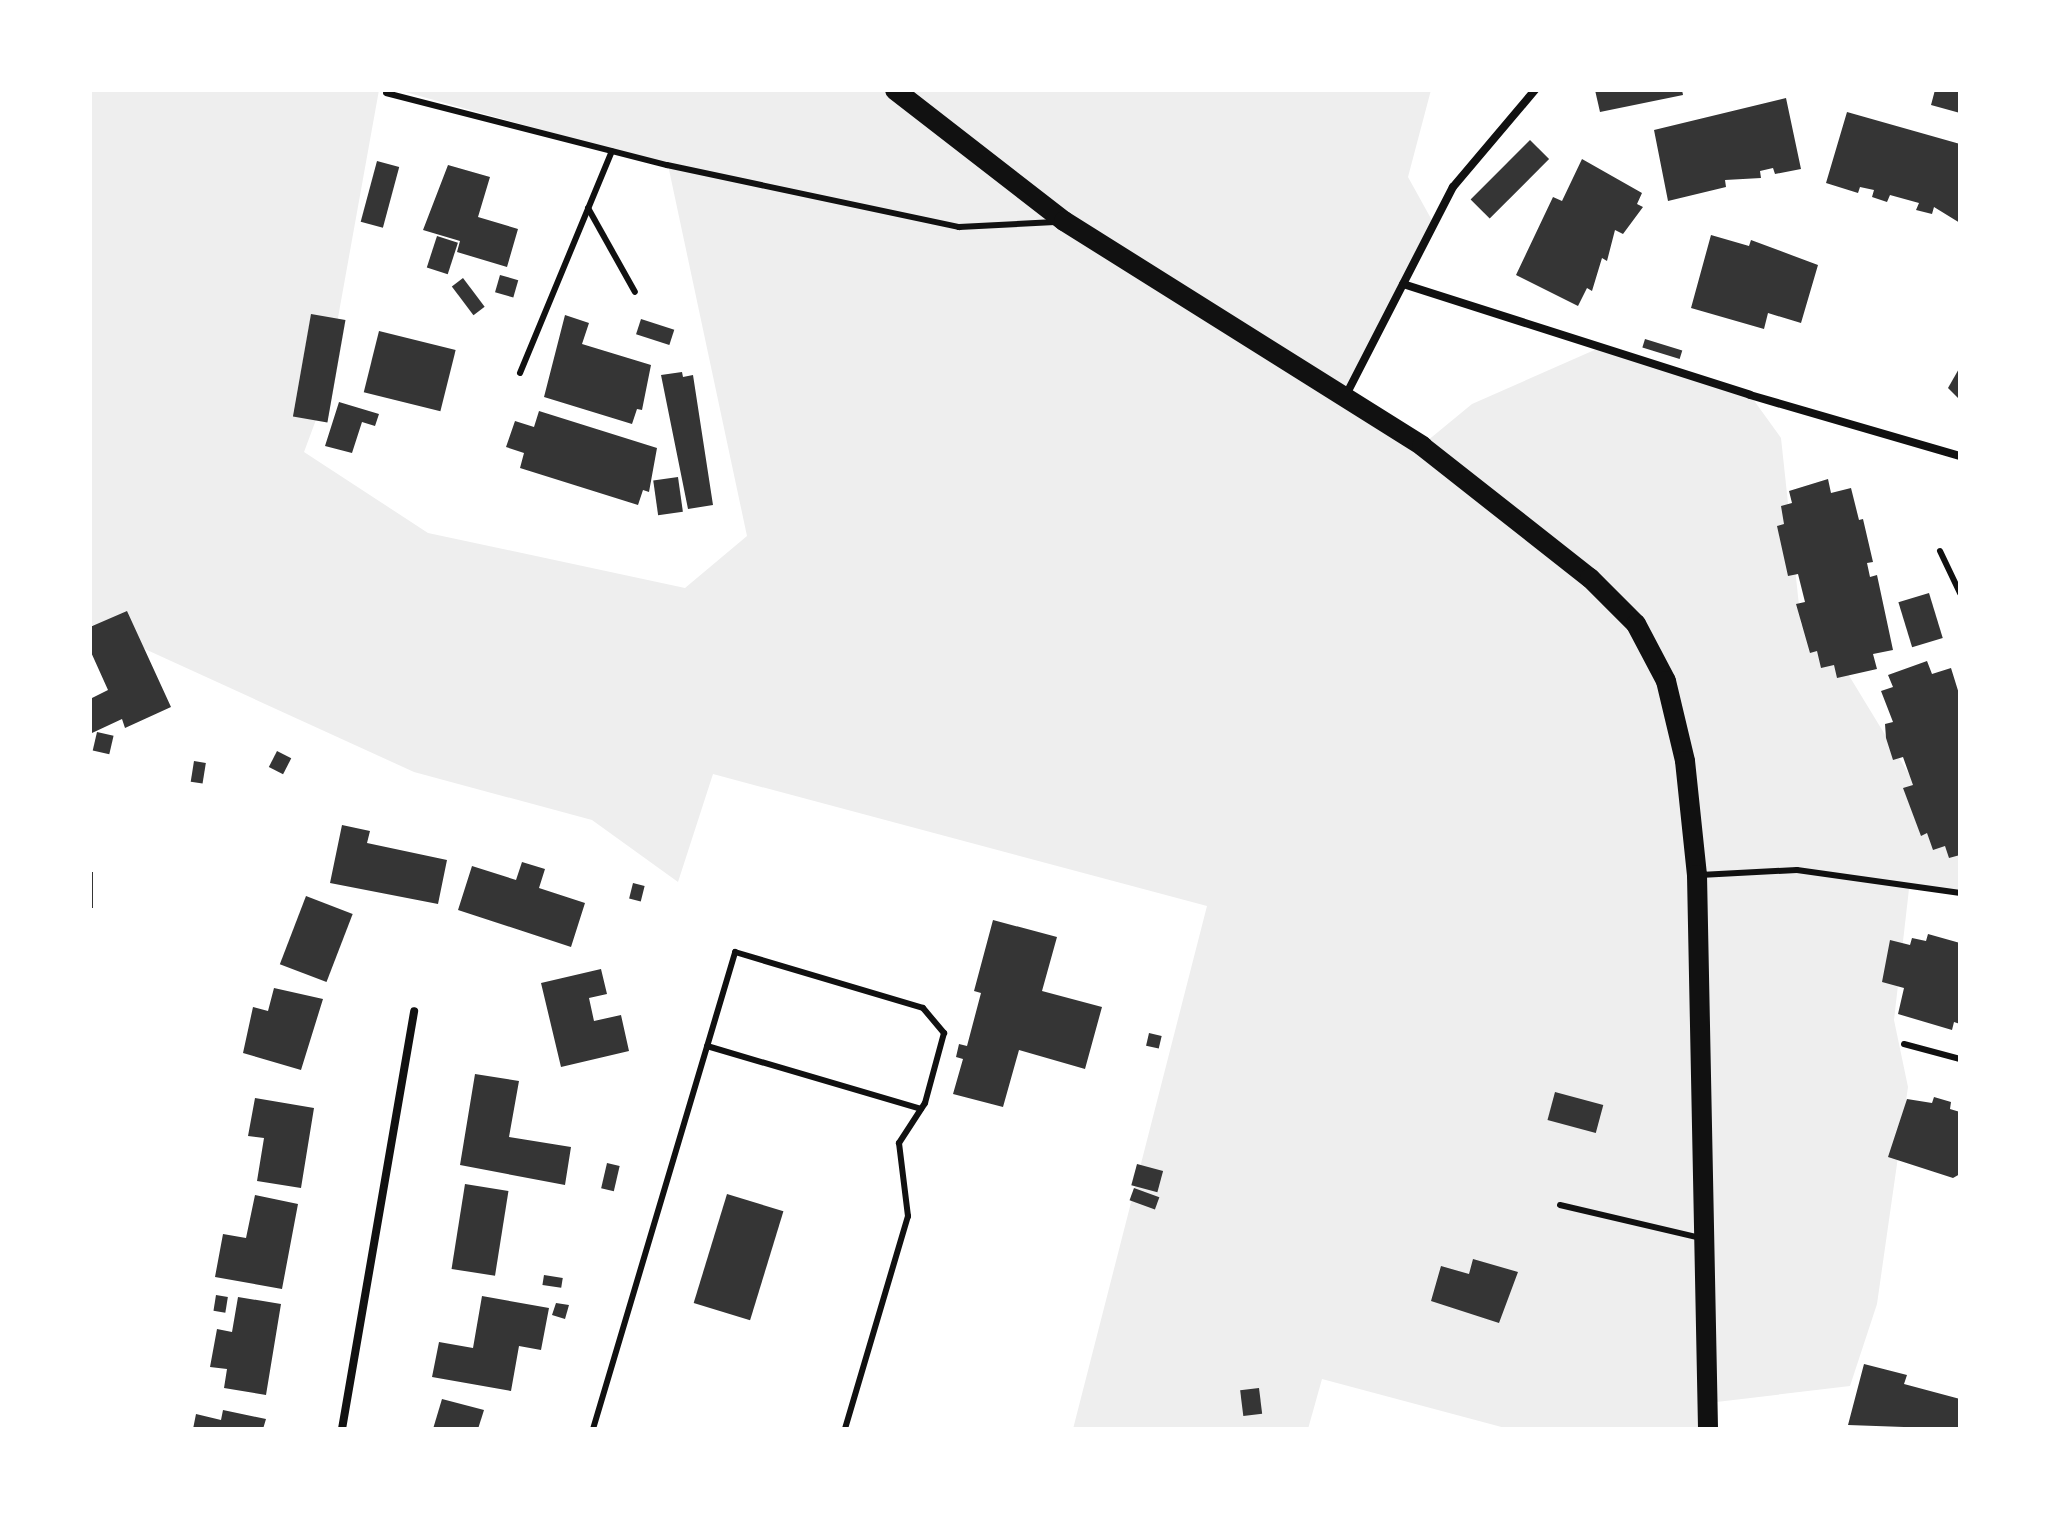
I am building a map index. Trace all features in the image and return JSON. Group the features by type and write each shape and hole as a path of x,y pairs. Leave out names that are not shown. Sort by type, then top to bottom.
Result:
{"main road":[{"path":"895,90 1064,221 1346,395 1422,446 1578,568 1636,624 1666,681 1685,761 1697,875 1708,1429"}],"street":[{"path":"1346,395 1453,187 1535,90"},
{"path":"1403,284 1750,395 1960,456"},
{"path":"342,1429 414,1011"}],"lane":[{"path":"386,93 612,151 959,227 1064,221"},
{"path":"520,373 612,151"},
{"path":"588,208 635,292"},
{"path":"1940,551 1960,593"},
{"path":"1697,875 1797,870 1960,893"},
{"path":"593,1429 735,952 923,1008 944,1033 921,1109 899,1143 908,1216 845,1429"},
{"path":"1904,1044 1960,1059"},
{"path":"707,1046 921,1109"},
{"path":"1560,1205 1704,1239"}],"shaded area":[{"path":"90,90 379,90 323,401 304,452 428,533 685,588 747,536 668,165 398,90 1431,90 1408,177 1434,224 1346,395 1421,446 1472,404 1599,348 1750,395 1781,438 1801,624 1845,669 1960,858 1960,893 1909,889 1894,1020 1908,1087 1877,1304 1850,1386 1708,1403 1708,1429 1509,1429 1322,1379 1308,1429 1073,1429 1207,906 713,774 678,882 592,820 414,772 90,624"}],"building":[{"path":"1595,90 1682,90 1683,95 1600,112"},
{"path":"1935,90 1960,90 1960,113 1931,105"},
{"path":"1786,98 1801,169 1775,174 1773,168 1760,171 1761,178 1725,180 1726,187 1668,201 1654,130"},
{"path":"1847,112 1960,144 1960,223 1934,207 1932,214 1916,210 1919,203 1890,195 1887,202 1872,197 1874,190 1860,187 1858,193 1826,183"},
{"path":"1530,140 1549,159 1490,218 1471,199"},
{"path":"1582,159 1642,193 1637,204 1643,207 1623,234 1615,230 1607,261 1602,258 1592,291 1587,288 1578,306 1516,275 1553,197 1562,201"},
{"path":"377,161 399,167 383,228 361,222"},
{"path":"448,165 490,177 478,217 518,229 507,267 457,252 460,241 423,230"},
{"path":"1711,235 1749,246 1751,240 1818,265 1801,323 1768,313 1764,329 1691,308"},
{"path":"437,236 458,243 448,274 427,267"},
{"path":"500,275 518,280 513,298 495,292"},
{"path":"463,278 485,307 473,315 452,286"},
{"path":"311,314 345,320 327,422 293,416"},
{"path":"565,315 589,323 582,344 651,365 642,410 637,409 632,424 544,397"},
{"path":"641,319 674,330 669,345 636,334"},
{"path":"379,331 456,350 440,411 364,392"},
{"path":"1645,339 1682,350 1680,359 1642,348"},
{"path":"1960,367 1960,400 1948,388"},
{"path":"682,372 683,377 693,375 713,505 688,509 661,375"},
{"path":"339,402 379,414 375,426 362,422 352,453 325,446"},
{"path":"539,411 657,448 649,492 643,490 638,505 520,468 524,453 506,447 515,421 534,427"},
{"path":"678,477 683,512 658,515 653,480"},
{"path":"1828,479 1831,493 1851,488 1859,520 1863,519 1873,562 1867,563 1870,577 1877,575 1893,650 1873,654 1877,669 1837,678 1834,665 1821,668 1817,651 1810,653 1796,604 1805,602 1798,574 1788,576 1777,526 1784,524 1781,506 1792,503 1789,491"},
{"path":"1929,593 1943,638 1912,647 1898,602"},
{"path":"127,611 171,707 125,728 122,719 92,733 90,699 108,690 90,650 90,627"},
{"path":"1927,661 1932,674 1951,668 1960,697 1960,855 1949,858 1945,846 1933,850 1927,833 1921,836 1903,788 1913,785 1903,757 1893,760 1886,738 1885,724 1893,722 1881,691 1893,687 1888,675"},
{"path":"97,732 114,736 109,754 93,751"},
{"path":"277,751 291,758 283,774 269,767"},
{"path":"194,761 206,763 203,784 191,782"},
{"path":"342,825 370,831 367,843 447,860 438,904 330,883"},
{"path":"522,862 545,869 539,888 585,903 571,947 458,910 472,866 516,880"},
{"path":"90,872 93,872 93,908 90,908"},
{"path":"633,883 645,886 641,901 629,899"},
{"path":"306,896 353,914 327,982 280,964"},
{"path":"993,920 1057,937 1042,991 1102,1007 1085,1069 1019,1050 1003,1107 953,1094 963,1059 956,1057 959,1044 967,1046 981,993 974,991"},
{"path":"1928,934 1960,943 1960,1024 1954,1022 1952,1030 1898,1014 1904,988 1882,982 1890,940 1910,945 1912,938 1926,941"},
{"path":"601,969 607,994 589,998 594,1021 621,1015 629,1051 561,1067 541,983"},
{"path":"274,988 323,999 301,1070 243,1053 253,1007 268,1011"},
{"path":"1149,1033 1162,1036 1159,1049 1146,1046"},
{"path":"475,1074 519,1081 509,1137 571,1147 565,1185 460,1165"},
{"path":"1555,1092 1603,1105 1596,1133 1547,1120"},
{"path":"1934,1097 1951,1102 1950,1109 1960,1112 1960,1174 1953,1178 1888,1157 1907,1099 1932,1103"},
{"path":"255,1098 314,1108 301,1188 257,1181 264,1138 248,1136"},
{"path":"607,1163 620,1166 614,1191 601,1188"},
{"path":"1137,1164 1163,1171 1157,1192 1131,1185"},
{"path":"465,1184 508,1191 495,1276 452,1269"},
{"path":"1134,1188 1159,1197 1155,1209 1130,1200"},
{"path":"727,1194 783,1211 750,1320 694,1303"},
{"path":"255,1195 298,1204 282,1289 215,1277 223,1234 246,1238"},
{"path":"1473,1259 1518,1272 1499,1323 1431,1301 1441,1266 1469,1274"},
{"path":"544,1275 563,1278 561,1288 542,1285"},
{"path":"216,1295 228,1297 225,1313 213,1311"},
{"path":"482,1296 549,1308 541,1350 519,1346 511,1391 432,1377 439,1342 473,1348"},
{"path":"238,1297 281,1304 266,1395 224,1388 227,1369 210,1367 217,1329 232,1332"},
{"path":"556,1303 569,1305 565,1319 552,1315"},
{"path":"1864,1364 1907,1375 1904,1384 1960,1399 1960,1429 1848,1425"},
{"path":"1259,1388 1262,1414 1243,1416 1240,1390"},
{"path":"442,1399 484,1410 478,1429 433,1429"},
{"path":"223,1410 266,1419 263,1429 193,1429 196,1414 221,1420"}]}
